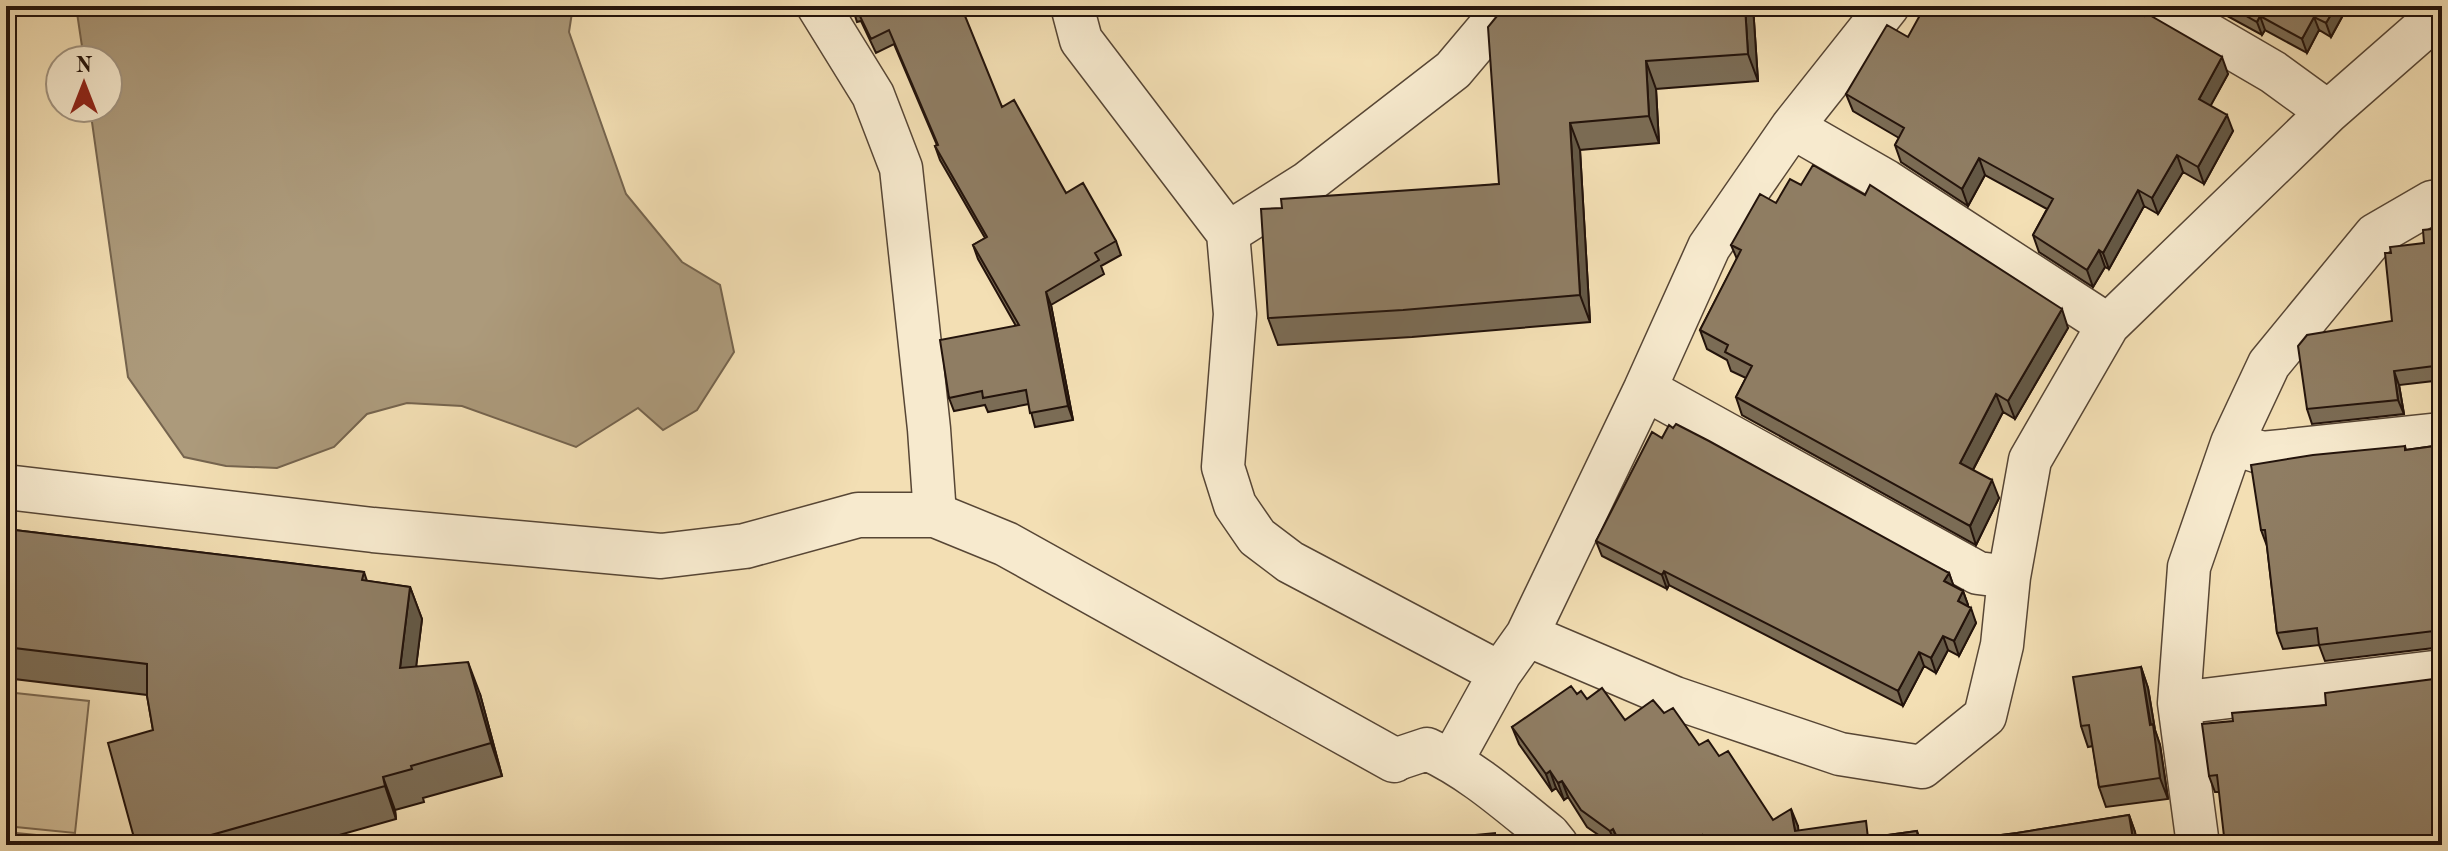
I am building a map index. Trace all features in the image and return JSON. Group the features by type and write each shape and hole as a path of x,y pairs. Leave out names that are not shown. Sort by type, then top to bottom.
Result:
{"street":[{"path":"818,6 873,95 901,168 929,429 935,515"},
{"path":"1072,6 1081,40 1228,233 1235,314 1223,467 1235,505 1257,537 1290,562 1500,673"},
{"path":"1228,233 1307,183 1453,70 1507,6"},
{"path":"1452,760 1500,673 1527,635 1709,247 1792,127 1888,6"},
{"path":"2160,6 2273,72 2328,112"},
{"path":"1527,635 1675,698 1825,749 1922,767 1985,716 2002,645 2009,577 2030,460 2108,325 2328,112 2442,12"},
{"path":"1792,127 1886,181 2108,325"},
{"path":"2198,845 2179,703 2189,567 2232,443 2269,364 2375,235 2432,202 2442,201"},
{"path":"1645,389 1978,573 2009,577"},
{"path":"2232,443 2262,453 2442,434"},
{"path":"6,487 373,530 661,556 745,546 858,515 935,515 1006,544 1394,760 1427,749 1452,760 1549,835 1557,845"},
{"path":"2179,703 2442,671"}],"shaded area":[{"path":"76,6 573,6 569,32 626,194 682,262 720,285 734,352 697,410 663,430 638,408 576,447 462,406 407,403 367,414 334,447 277,468 226,466 184,457 128,377 92,124 124,124 124,44 82,44"},
{"path":"6,692 89,701 75,833 6,826"},
{"path":"6,832 107,842 108,845 6,845"}],"building":[{"path":"852,6 944,6 945,12 961,6 1002,107 1014,100 1066,193 1083,183 1116,241 1095,253 1099,260 1046,292 1068,406 1030,413 1026,390 983,398 982,391 949,398 940,340 1019,325 973,245 987,237 935,146 938,145 889,30 871,39 856,8 852,9"},
{"path":"1555,6 1745,6 1748,54 1646,61 1649,116 1570,123 1580,295 1268,318 1261,209 1282,208 1281,199 1499,184 1488,27 1497,16 1556,11"},
{"path":"1925,6 2125,6 2144,16 2146,13 2222,57 2199,99 2227,115 2198,167 2177,155 2152,198 2138,190 2103,253 2099,250 2087,270 2033,235 2053,199 1979,158 1962,189 1895,145 1904,128 1846,94 1887,25 1908,37"},
{"path":"2229,6 2336,6 2326,23 2314,17 2302,39 2260,16 2257,22"},
{"path":"1813,165 1865,195 1870,185 2062,309 2008,401 1996,394 1960,463 1992,480 1970,526 1736,397 1752,366 1725,352 1728,345 1700,330 1741,250 1731,245 1760,194 1776,203 1790,179 1801,185"},
{"path":"2442,228 2442,365 2394,371 2398,400 2307,409 2298,346 2307,335 2392,321 2385,253 2391,253 2390,247 2424,243 2423,230"},
{"path":"1676,424 1949,573 1944,581 1963,591 1958,601 1971,608 1954,641 1943,636 1931,658 1919,652 1898,691 1664,571 1662,575 1596,541 1652,432 1662,438 1669,425 1673,428"},
{"path":"2442,445 2442,632 2319,645 2317,628 2277,633 2265,530 2261,530 2251,465 2313,455"},
{"path":"6,529 364,572 362,580 410,587 400,668 468,662 491,743 383,777 385,786 184,845 136,845 108,743 153,730 147,696 147,664 6,647"},
{"path":"2141,667 2160,778 2099,787 2089,725 2081,726 2073,677"},
{"path":"2442,678 2442,845 2225,845 2217,775 2209,776 2202,724 2233,721 2232,713 2326,705 2325,693"},
{"path":"1571,686 1577,694 1581,691 1587,699 1602,688 1625,720 1653,700 1664,713 1673,708 1699,745 1708,740 1719,756 1728,751 1773,820 1791,809 1795,831 1866,821 1868,838 1917,831 1919,845 1704,845 1702,835 1686,845 1631,845 1616,835 1613,829 1610,831 1581,810 1562,781 1558,783 1550,771 1546,774 1512,727"},
{"path":"2129,815 2134,845 1921,845 2017,833"},
{"path":"1495,833 1496,845 1424,845 1424,840"}]}
